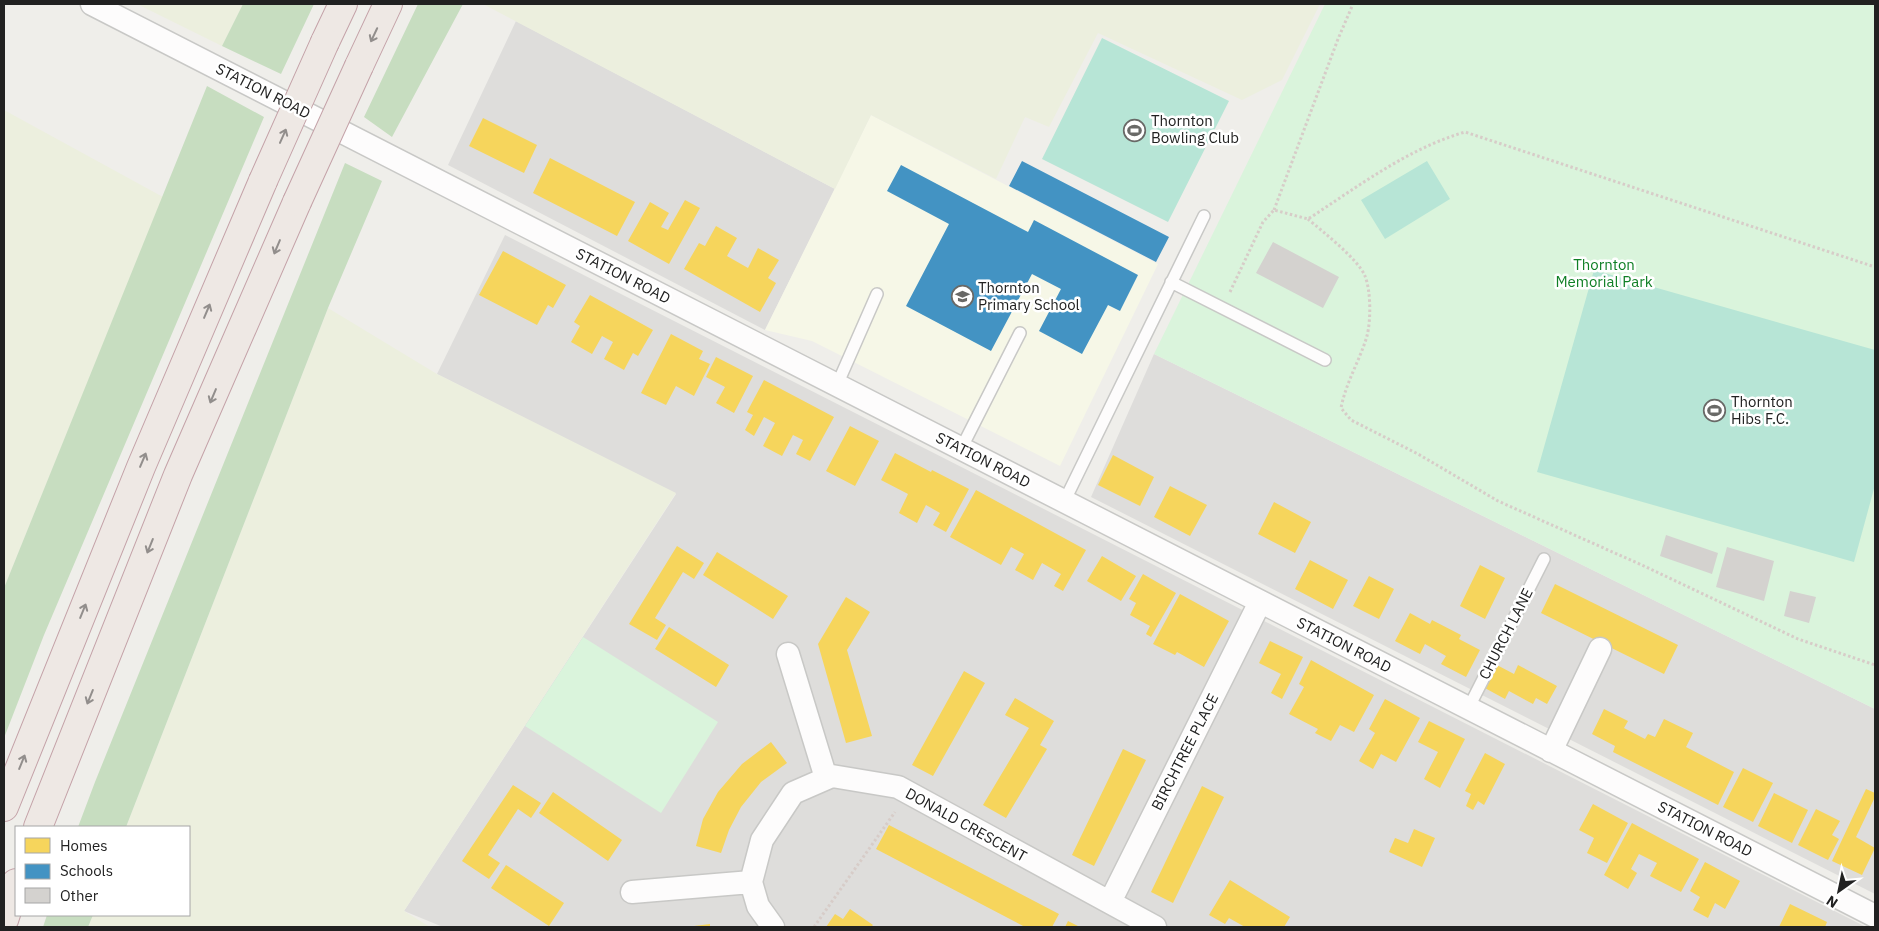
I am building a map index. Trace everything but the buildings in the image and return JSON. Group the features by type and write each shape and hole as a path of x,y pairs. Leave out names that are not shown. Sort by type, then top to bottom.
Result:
{"highway":[{"path":"4,807 141,466 263,181 343,4"},
{"path":"38,826 178,475 297,202 388,4"},
{"path":"4,920 15,887"}],"street":[{"name":"STATION ROAD","path":"92,4 1875,916"},
{"name":"BIRCHTREE PLACE","path":"1110,902 1260,602"},
{"path":"1551,751 1600,649"},
{"path":"788,654 826,778"},
{"name":"DONALD CRESCENT","path":"751,882 762,840 792,793 832,776 898,787 1155,927"},
{"path":"632,892 751,882 758,906 772,927"}],"lane":[{"path":"1064,502 1204,216"},
{"path":"1171,282 1325,360"},
{"path":"837,385 877,294"},
{"path":"961,449 1020,334"},
{"name":"CHURCH LANE","path":"1468,709 1544,559"}],"path":[{"path":"1222,308 1263,222 1274,210 1338,38 1353,4"},
{"path":"1308,219 1404,157 1440,140 1465,132 1875,267"},
{"path":"1274,210 1308,219 1350,256 1364,275 1371,314 1367,336 1344,395 1341,408 1351,420 1418,454 1498,501 1644,566 1798,638 1875,665"},
{"path":"814,927 908,793"}],"shaded area":[{"path":"137,4 243,4 222,46"},
{"path":"483,4 1320,4 1282,80 1242,100 1098,33 1049,127 1025,117 996,179 871,115 835,189"},
{"path":"516,21 835,189 765,330 448,165"},
{"path":"4,110 163,197 4,588"},
{"name":"Thornton Primary School","path":"871,115 1158,264 1060,466 812,341 765,330"},
{"path":"505,235 1866,927 443,927 404,911 676,494 437,374"},
{"path":"328,308 437,374 676,493 404,911 430,927 88,927 93,916 190,916 190,826 126,826"},
{"path":"1154,354 1875,709 1875,894 1091,497"}],"green space":[{"path":"243,4 314,4 281,74 222,46"},
{"path":"418,4 463,4 392,137 364,117"},
{"name":"Thornton Memorial Park","path":"1325,4 1875,4 1875,709 1154,354"},
{"name":"Thornton Bowling Club","path":"1102,38 1229,101 1168,222 1042,159"},
{"path":"207,86 264,117 44,635 4,738 4,588"},
{"path":"1427,161 1450,199 1385,239 1361,200"},
{"path":"345,163 382,181 328,308 126,826 78,826"},
{"name":"Thornton Hibs F.C.","path":"1594,270 1875,350 1875,485 1854,562 1537,472"},
{"path":"583,637 718,722 661,813 525,726"},
{"path":"47,916 93,916 88,927 43,927"}],"place":[{"name":"Thornton Bowling Club","path":"1135,130"},
{"name":"Thornton Primary School","path":"962,297"},
{"name":"Thornton Hibs F.C.","path":"1715,411"}]}
